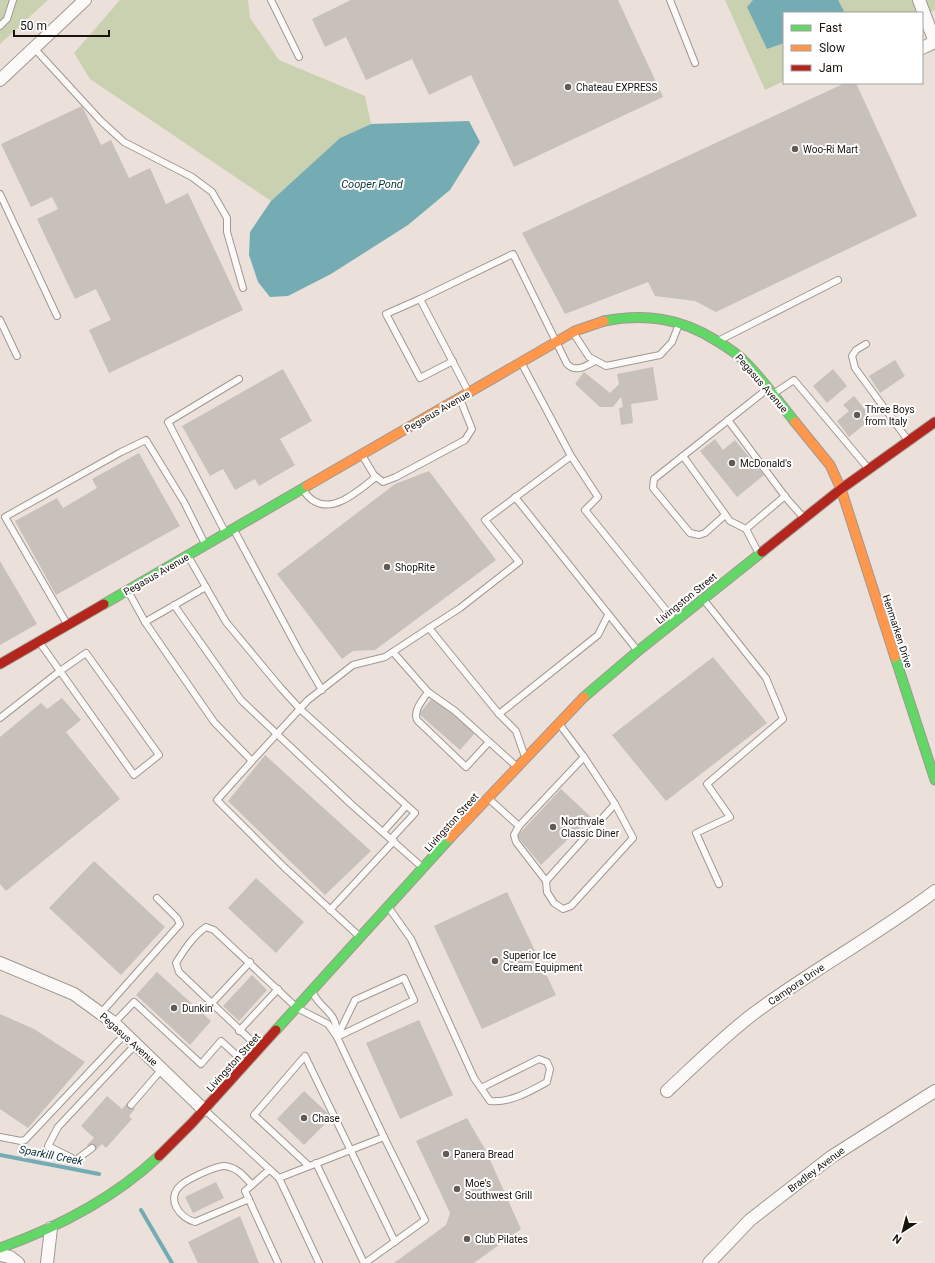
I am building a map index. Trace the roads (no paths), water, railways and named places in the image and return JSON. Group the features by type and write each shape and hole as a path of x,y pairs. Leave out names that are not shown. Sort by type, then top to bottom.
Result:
{"street":[{"path":"1,78 86,0"},
{"path":"919,0 935,42 923,48"},
{"name":"Pegasus Avenue","path":"0,664 573,332 594,323 616,318 657,316 680,321 718,341 746,362 830,465 841,489"},
{"name":"Livingston Street","path":"0,1248 51,1228 90,1209 124,1186 167,1149 260,1049 516,766 587,694 638,651 841,489 868,468 935,422"},
{"name":"Henmarken Drive","path":"841,489 935,780"},
{"name":"Campora Drive","path":"667,1091 715,1046 752,1015 790,988 897,919 935,891"},
{"name":"Pegasus Avenue","path":"0,963 74,994 101,1013 114,1023 204,1110"},
{"name":"Bradley Avenue","path":"709,1263 750,1220 831,1157 935,1091"},
{"path":"47,1263 51,1228"},
{"path":"0,1255 10,1257 18,1263"}],"lane":[{"path":"0,26 7,19 13,0"},
{"path":"270,0 300,57"},
{"path":"670,0 695,63"},
{"path":"34,48 101,121 124,142 192,177 212,192 227,218 227,232 243,288"},
{"path":"0,194 57,316"},
{"path":"452,361 420,378 386,314 512,254 556,342 571,368 582,368 596,361"},
{"path":"718,341 838,280"},
{"path":"420,299 469,392"},
{"path":"0,320 17,356"},
{"path":"573,332 589,357 606,366 660,355 672,342 680,321"},
{"path":"866,344 856,350 852,356 855,368 908,440"},
{"path":"520,362 572,456 598,497 585,510 675,622"},
{"path":"239,379 168,422 229,531 322,690"},
{"path":"725,515 705,533 699,535 690,533 653,488 654,479 728,420 770,392 794,380 868,468"},
{"path":"362,455 376,477 382,482 396,477 465,440 472,429 460,398"},
{"path":"728,420 785,496 804,518"},
{"path":"68,625 6,517 121,452 146,440 184,502 206,545"},
{"path":"361,937 330,910 217,800 300,709 352,666 384,657 393,652 460,608 519,562 485,520 572,456"},
{"path":"683,456 730,521 746,529 759,554"},
{"path":"302,489 315,501 330,504 351,495 376,477"},
{"path":"746,529 785,496"},
{"path":"515,497 638,651"},
{"path":"187,556 226,622 280,687 300,709 415,813 330,910"},
{"path":"145,622 206,587"},
{"path":"127,590 145,622 214,722 252,761"},
{"path":"703,599 766,678 783,719 707,784 730,817 696,833 719,884"},
{"path":"174,605 241,700 351,804 423,868"},
{"path":"499,714 598,635 608,615"},
{"path":"429,628 499,714 516,731 525,757"},
{"path":"0,718 60,671 86,653 159,755 134,775 60,671 39,642"},
{"path":"393,652 428,692 455,711 516,766"},
{"path":"428,692 417,710 415,716 417,720 466,767 489,742"},
{"path":"557,723 584,757 614,804 633,838 571,906 563,908 554,903 547,892 546,881 516,842 514,835 518,826 584,757"},
{"path":"487,798 518,826"},
{"path":"546,881 614,804"},
{"path":"383,832 406,806"},
{"path":"101,1013 180,924 177,918 157,898"},
{"path":"388,907 410,939 461,1051 481,1088 490,1101 502,1102 547,1082 550,1069 547,1062 539,1059 481,1088"},
{"path":"260,1049 179,972 176,963 185,948 198,933 206,927 214,930 250,962 297,1008 328,1024 337,1037 425,1220 364,1263 316,1164"},
{"path":"211,1004 250,962"},
{"path":"404,978 414,1000 337,1037 355,1000 404,978"},
{"path":"240,1031 278,989"},
{"path":"313,990 313,995 325,1007 337,1025 337,1037"},
{"path":"114,1023 134,1002 201,1064 221,1041 246,1064"},
{"path":"0,1137 21,1141 25,1140 125,1034"},
{"path":"92,1148 76,1160 48,1146 58,1127 136,1044"},
{"path":"309,1166 254,1115 305,1056 395,1242"},
{"path":"131,1105 162,1069"},
{"path":"204,1110 279,1178 319,1263"},
{"path":"279,1178 384,1137"},
{"path":"249,1199 195,1222 187,1220 180,1215 175,1207 174,1199 176,1192 181,1185 217,1166 225,1166 240,1172 252,1185"},
{"path":"269,1170 245,1191 278,1263"}],"water":[{"path":"753,0 838,0 844,12 783,12 783,43 767,49 747,7"},
{"name":"Cooper Pond","path":"469,121 480,142 450,190 408,225 331,274 288,296 270,297 258,282 249,255 250,232 271,201 340,138 371,124"}],"waterway":[{"name":"Sparkill Creek","path":"0,1155 99,1174"},
{"name":"Sparkill Creek","path":"141,1210 172,1263"}],"place":[{"name":"Chateau EXPRESS","path":"568,87"},
{"name":"Woo-Ri Mart","path":"795,149"},
{"name":"Three Boys from Italy","path":"857,415"},
{"name":"McDonald's","path":"732,463"},
{"name":"ShopRite","path":"387,567"},
{"name":"Northvale Classic Diner","path":"553,827"},
{"name":"Superior Ice Cream Equipment","path":"495,961"},
{"name":"Dunkin'","path":"174,1008"},
{"name":"Chase","path":"304,1118"},
{"name":"Panera Bread","path":"446,1154"},
{"name":"Moe's Southwest Grill","path":"457,1189"},
{"name":"Club Pilates","path":"467,1239"}]}
